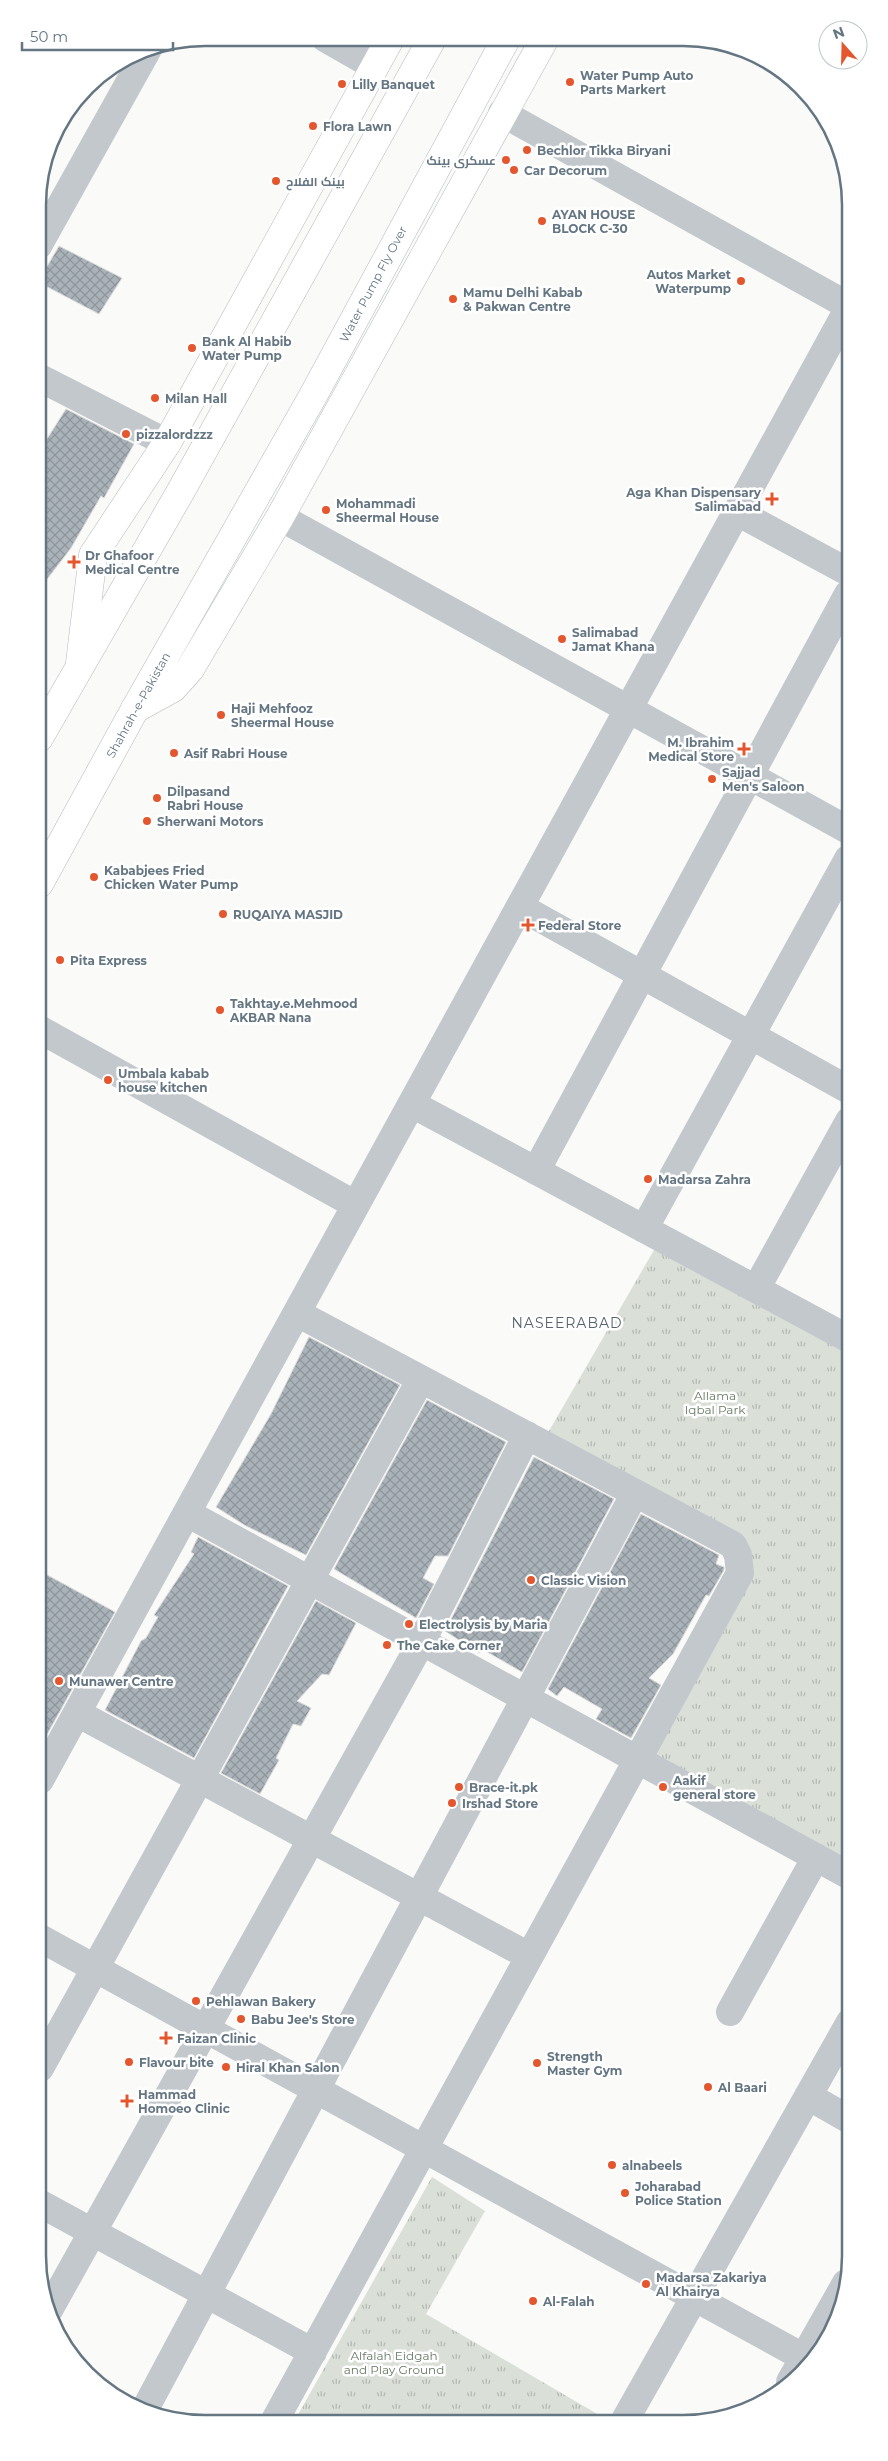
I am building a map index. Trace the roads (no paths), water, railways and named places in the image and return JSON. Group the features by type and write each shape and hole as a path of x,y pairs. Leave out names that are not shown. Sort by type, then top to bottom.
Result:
{"main road":[{"name":"Water Pump Fly Over","path":"238,528 314,394 502,46"},
{"path":"135,708 173,688 190,669 280,516 540,46"},
{"path":"80,664 93,555 167,443 385,47"},
{"path":"47,724 182,489 428,47"},
{"name":"Shahrah-e-Pakistan","path":"47,870 135,708 238,528"}],"street":[{"path":"340,47 374,66"},
{"path":"47,230 143,59"},
{"path":"502,113 842,302"},
{"path":"46,1769 842,320"},
{"path":"47,382 167,443"},
{"path":"737,512 842,569"},
{"path":"280,516 842,827"},
{"path":"536,1171 842,606"},
{"path":"644,1229 842,870"},
{"path":"520,907 842,1086"},
{"path":"47,1033 356,1205"},
{"path":"412,1104 841,1335"},
{"path":"756,1289 842,1133"},
{"path":"278,2415 740,1573 738,1555 733,1545 297,1313"},
{"path":"46,2057 421,1379"},
{"path":"53,2302 422,1641 527,1435"},
{"path":"148,2403 635,1493"},
{"path":"187,1513 841,1871"},
{"path":"77,1713 529,1956"},
{"path":"730,2012 816,1857"},
{"path":"46,1941 804,2358"},
{"path":"628,2415 841,2038"},
{"path":"808,2096 841,2115"},
{"path":"46,2207 313,2352"},
{"path":"821,2332 832,2311"}],"place":[{"name":"Water Pump Auto Parts Markert","path":"570,82"},
{"name":"Lilly Banquet","path":"342,84"},
{"name":"Flora Lawn","path":"313,126"},
{"name":"Bechlor Tikka Biryani","path":"527,150"},
{"name":"عسکری بینک","path":"506,160"},
{"name":"Car Decorum","path":"514,170"},
{"name":"بینک الفلاح","path":"276,181"},
{"name":"AYAN HOUSE BLOCK C-30","path":"542,221"},
{"name":"Autos Market Waterpump","path":"741,281"},
{"name":"Mamu Delhi Kabab & Pakwan Centre","path":"453,299"},
{"name":"Bank Al Habib Water Pump","path":"192,348"},
{"name":"Milan Hall","path":"155,398"},
{"name":"pizzalordzzz","path":"126,434"},
{"name":"Aga Khan Dispensary Salimabad","path":"772,499"},
{"name":"Mohammadi Sheermal House","path":"326,510"},
{"name":"Dr Ghafoor Medical Centre","path":"74,562"},
{"name":"Salimabad Jamat Khana","path":"562,639"},
{"name":"Haji Mehfooz Sheermal House","path":"221,715"},
{"name":"M. Ibrahim Medical Store","path":"744,749"},
{"name":"Asif Rabri House","path":"174,753"},
{"name":"Sajjad Men's Saloon","path":"712,779"},
{"name":"Dilpasand Rabri House","path":"157,798"},
{"name":"Sherwani Motors","path":"147,821"},
{"name":"Kababjees Fried Chicken Water Pump","path":"94,877"},
{"name":"RUQAIYA MASJID","path":"223,914"},
{"name":"Federal Store","path":"528,925"},
{"name":"Pita Express","path":"60,960"},
{"name":"Takhtay.e.Mehmood AKBAR Nana","path":"220,1010"},
{"name":"Umbala kabab house kitchen","path":"108,1080"},
{"name":"Madarsa Zahra","path":"648,1179"},
{"name":"Classic Vision","path":"531,1580"},
{"name":"Electrolysis by Maria","path":"409,1624"},
{"name":"The Cake Corner","path":"387,1645"},
{"name":"Munawer Centre","path":"59,1681"},
{"name":"Brace-it.pk","path":"459,1787"},
{"name":"Aakif general store","path":"663,1787"},
{"name":"Irshad Store","path":"452,1803"},
{"name":"Pehlawan Bakery","path":"196,2001"},
{"name":"Babu Jee's Store","path":"241,2019"},
{"name":"Faizan Clinic","path":"166,2038"},
{"name":"Flavour bite","path":"129,2062"},
{"name":"Strength Master Gym","path":"537,2063"},
{"name":"Hiral Khan Salon","path":"226,2067"},
{"name":"Al Baari","path":"708,2087"},
{"name":"Hammad Homoeo Clinic","path":"127,2101"},
{"name":"alnabeels","path":"612,2165"},
{"name":"Joharabad Police Station","path":"625,2193"},
{"name":"Madarsa Zakariya Al Khairya","path":"646,2284"},
{"name":"Al-Falah","path":"533,2301"}],"district":[{"name":"NASEERABAD","path":"567,1323"}],"park label":[{"name":"Allama Iqbal Park","path":"715,1402"},
{"name":"Alfalah Eidgah and Play Ground","path":"394,2362"}]}
